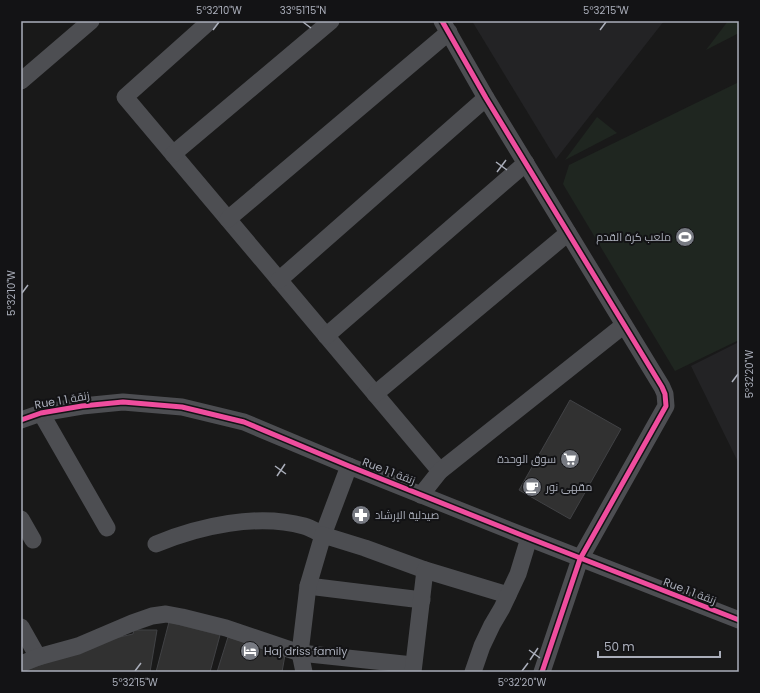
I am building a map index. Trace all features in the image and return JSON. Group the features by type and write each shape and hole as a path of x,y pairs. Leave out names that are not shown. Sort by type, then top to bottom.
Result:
{"street":[{"path":"21,81 91,21"},
{"path":"210,21 125,96 440,471"},
{"path":"173,154 331,21"},
{"path":"228,219 445,26 486,98 665,394 666,406 580,559 542,672"},
{"path":"279,280 486,98"},
{"path":"326,336 526,163"},
{"path":"375,394 568,233"},
{"path":"421,495 440,471 624,325"},
{"name":"Rue 1 زنقة 1","path":"21,420 41,413 82,406 122,402 182,407 244,422 580,559 739,620"},
{"path":"41,413 106,528"},
{"path":"304,672 300,654 308,586 323,535 349,466"},
{"path":"21,519 33,540"},
{"path":"156,544 180,534 245,521 278,521 305,526 323,535 365,548 425,570 508,595"},
{"path":"473,672 482,646 518,574 529,538"},
{"path":"21,664 38,657 78,646 152,616 166,614 182,616 226,628 300,654 413,669 425,570"},
{"path":"308,586 422,600"},
{"path":"21,627 38,657"}],"shaded area":[{"path":"472,21 664,21 556,159"},
{"path":"728,21 739,21 739,33 706,50"},
{"path":"739,82 739,340 675,371 563,184 569,165"},
{"path":"597,117 617,133 565,160"},
{"path":"739,342 739,464 691,366"}],"building":[{"name":"سوق الوحدة","path":"570,400 621,429 570,519 519,490"},
{"path":"169,622 220,635 210,672 156,672"},
{"path":"134,630 157,630 150,672 21,672 111,639 133,634"},
{"path":"228,637 285,655 282,672 217,672"}],"cycle path":[{"path":"442,21 486,98 665,394 666,406 580,559 542,672"},
{"path":"21,420 41,413 82,406 123,402 182,407 244,422 349,466 739,620"}],"place":[{"name":"ملعب كرة القدم","path":"685,237"},
{"name":"سوق الوحدة","path":"570,459"},
{"name":"مقهى نور","path":"532,487"},
{"name":"صيدلية الإرشاد","path":"361,515"},
{"name":"Haj driss family","path":"250,651"}]}
